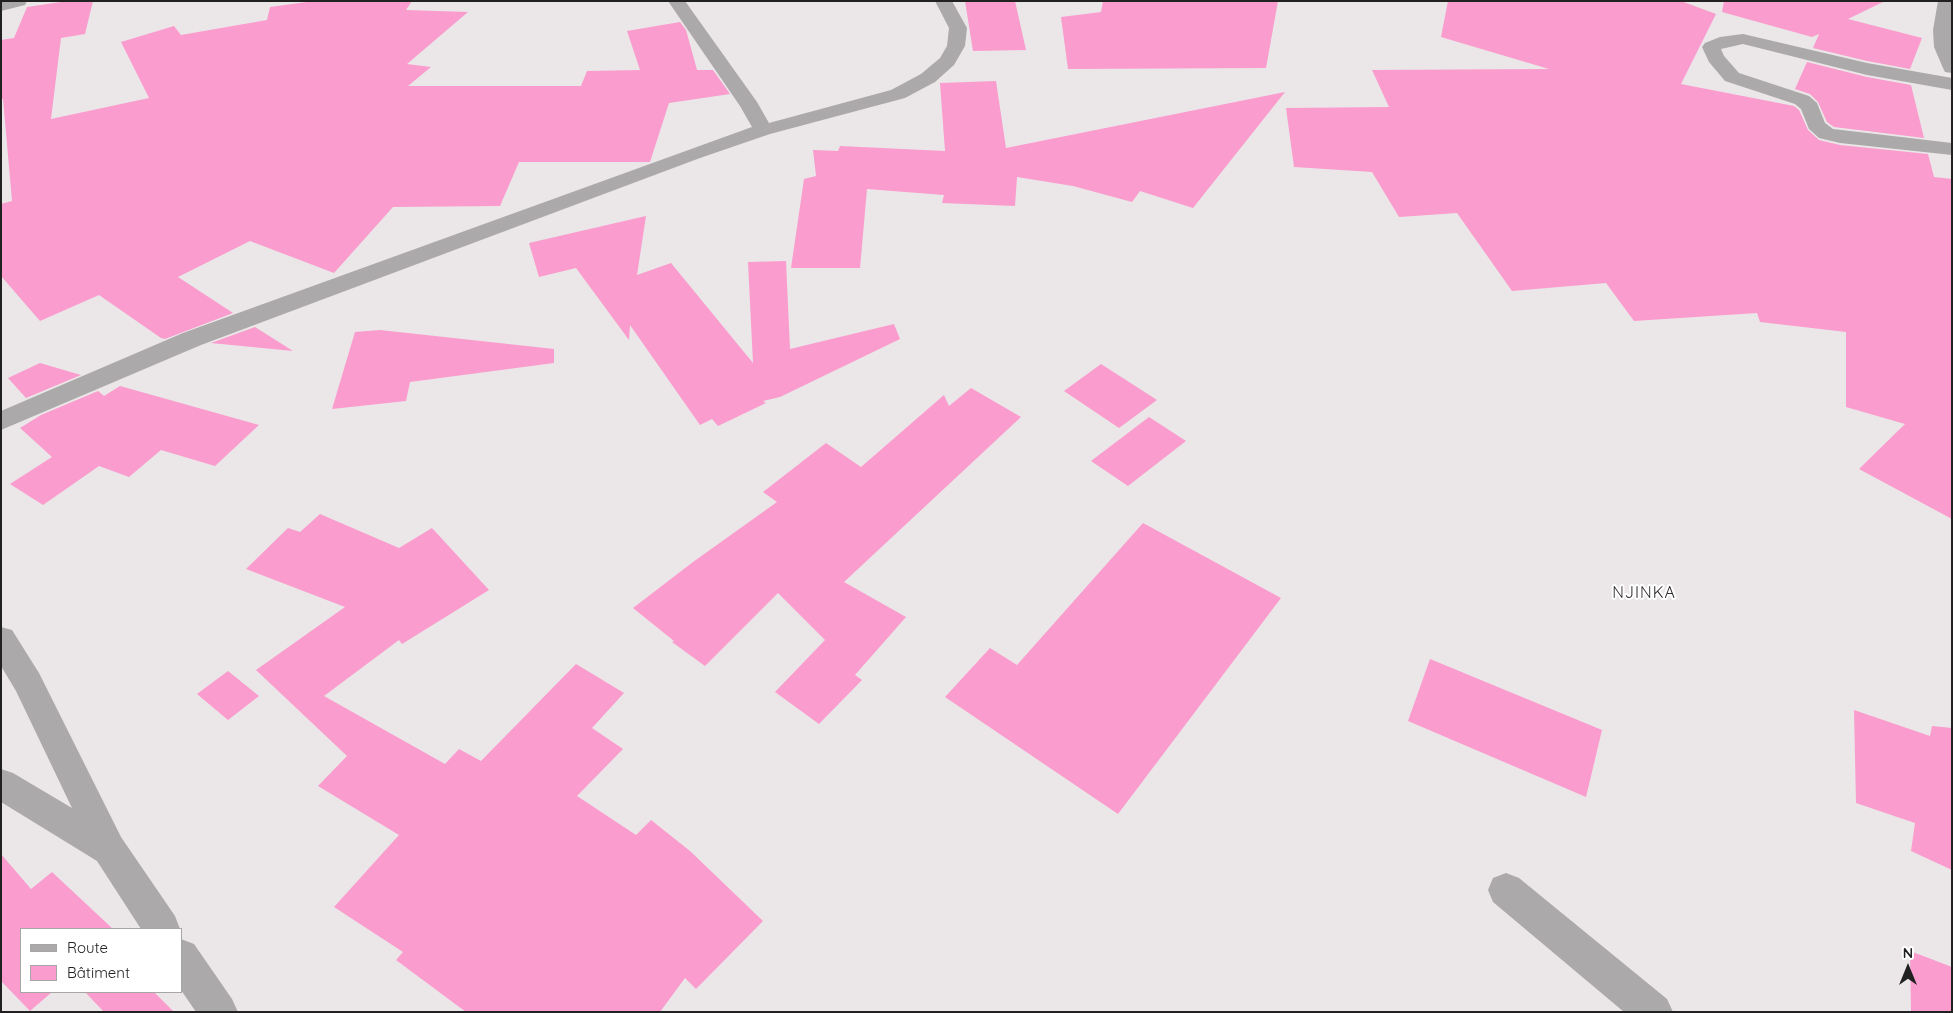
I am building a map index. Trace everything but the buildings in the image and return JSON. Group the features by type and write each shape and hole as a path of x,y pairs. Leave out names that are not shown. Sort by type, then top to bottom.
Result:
{"street":[{"path":"1,6 19,1"},
{"path":"676,1 750,106 762,130"},
{"path":"1,421 192,339 762,130 898,94 928,78 948,61 956,46 958,28 943,1"},
{"path":"1947,1 1942,30 1943,47 1952,68"},
{"path":"1952,84 1867,69 1752,40 1731,39 1711,47 1715,58 1732,76 1746,83 1802,100 1810,107 1816,124 1826,134 1952,149"},
{"path":"1,638 28,682 109,848 161,928"},
{"path":"1,784 109,848"},
{"path":"1506,890 1654,1012"},
{"path":"182,958 219,1012"}],"district":[{"name":"NJINKA","path":"1644,593"}]}
